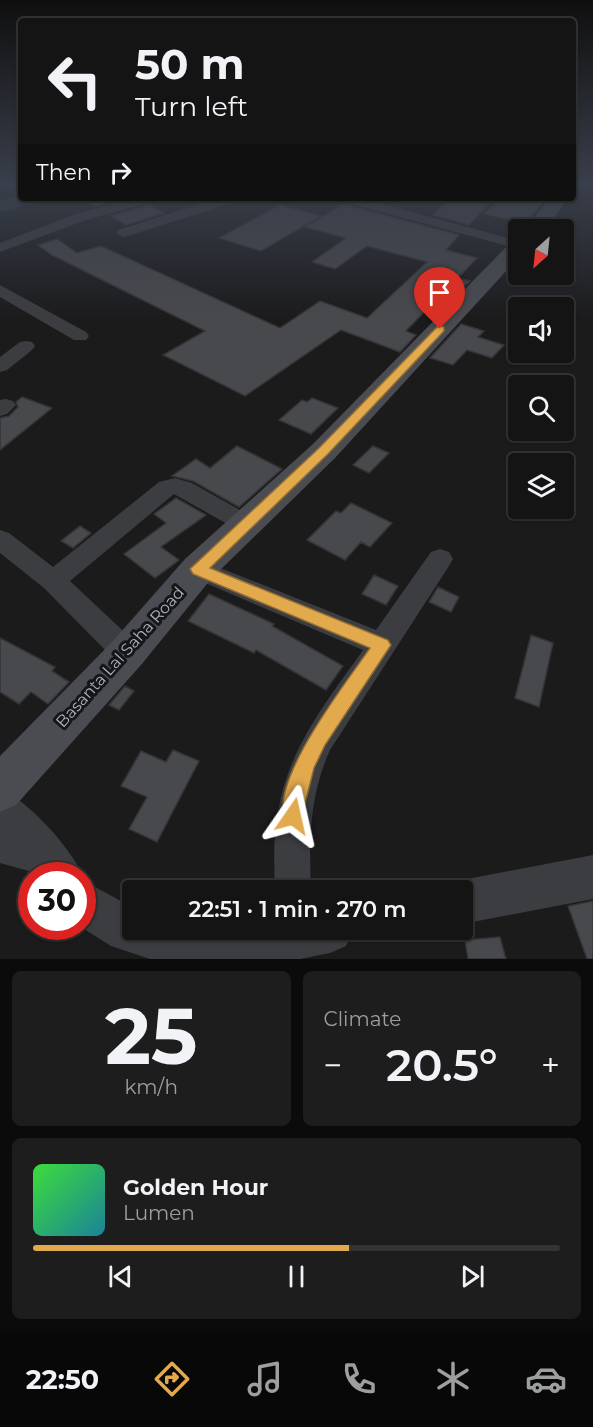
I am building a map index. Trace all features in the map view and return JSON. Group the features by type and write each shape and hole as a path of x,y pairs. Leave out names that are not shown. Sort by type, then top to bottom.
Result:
{"main road":[{"name":"Basanta Lal Saha Road","path":"0,789 127,653 198,569 324,451 508,257"}],"street":[{"path":"0,248 48,230"},
{"path":"123,233 133,230"},
{"path":"463,230 508,242"},
{"path":"0,290 81,336"},
{"path":"0,366 26,346"},
{"path":"53,581 167,488 175,486 184,489 246,524"},
{"path":"0,538 53,581 127,653"},
{"path":"293,880 291,832 294,800 305,766 319,739 440,559"},
{"path":"198,569 382,645"},
{"path":"0,809 50,862"},
{"path":"0,845 35,855 45,862"},
{"path":"473,900 593,877"},
{"path":"96,911 127,930 181,951 258,940"}],"building":[{"path":"234,230 297,230 261,251 219,238"},
{"path":"315,230 439,230 459,235 446,250 477,258 458,278 470,281 441,310 429,307 406,331 416,335 400,352 341,330 245,396 163,355 205,331 52,255 38,245 57,239 77,253 101,246 280,328 320,301 367,318 427,262 367,246 335,269 312,262 346,238"},
{"path":"461,324 484,331 478,337 504,345 492,358 467,350 453,365 430,358"},
{"path":"22,397 52,408 0,450 0,418 9,416 18,407 16,402"},
{"path":"312,398 338,408 311,434 279,420 302,400 307,402"},
{"path":"237,446 282,469 239,507 193,481 172,476 196,459 210,468"},
{"path":"373,446 389,453 369,473 353,465"},
{"path":"176,498 206,515 161,547 179,560 155,578 124,554 166,523 154,514"},
{"path":"351,503 392,523 370,547 361,542 345,560 307,540 336,511 341,513"},
{"path":"80,526 91,533 73,548 61,541"},
{"path":"374,575 398,586 386,605 362,594"},
{"path":"438,587 459,597 451,612 429,602"},
{"path":"209,594 274,624 272,626 343,666 326,690 256,650 254,653 188,621"},
{"path":"531,635 553,643 539,707 515,698"},
{"path":"0,638 55,667 52,671 69,682 48,704 31,692 19,704 0,692"},
{"path":"125,686 134,691 119,710 109,705"},
{"path":"173,750 199,761 157,842 129,829 147,797 121,786 141,751 166,762"},
{"path":"593,901 593,959 587,959 568,906"},
{"path":"500,937 506,959 468,959 465,940"}],"route":[{"path":"293,816 294,800 305,766 319,739 382,645 198,569 324,451 440,329"}]}
